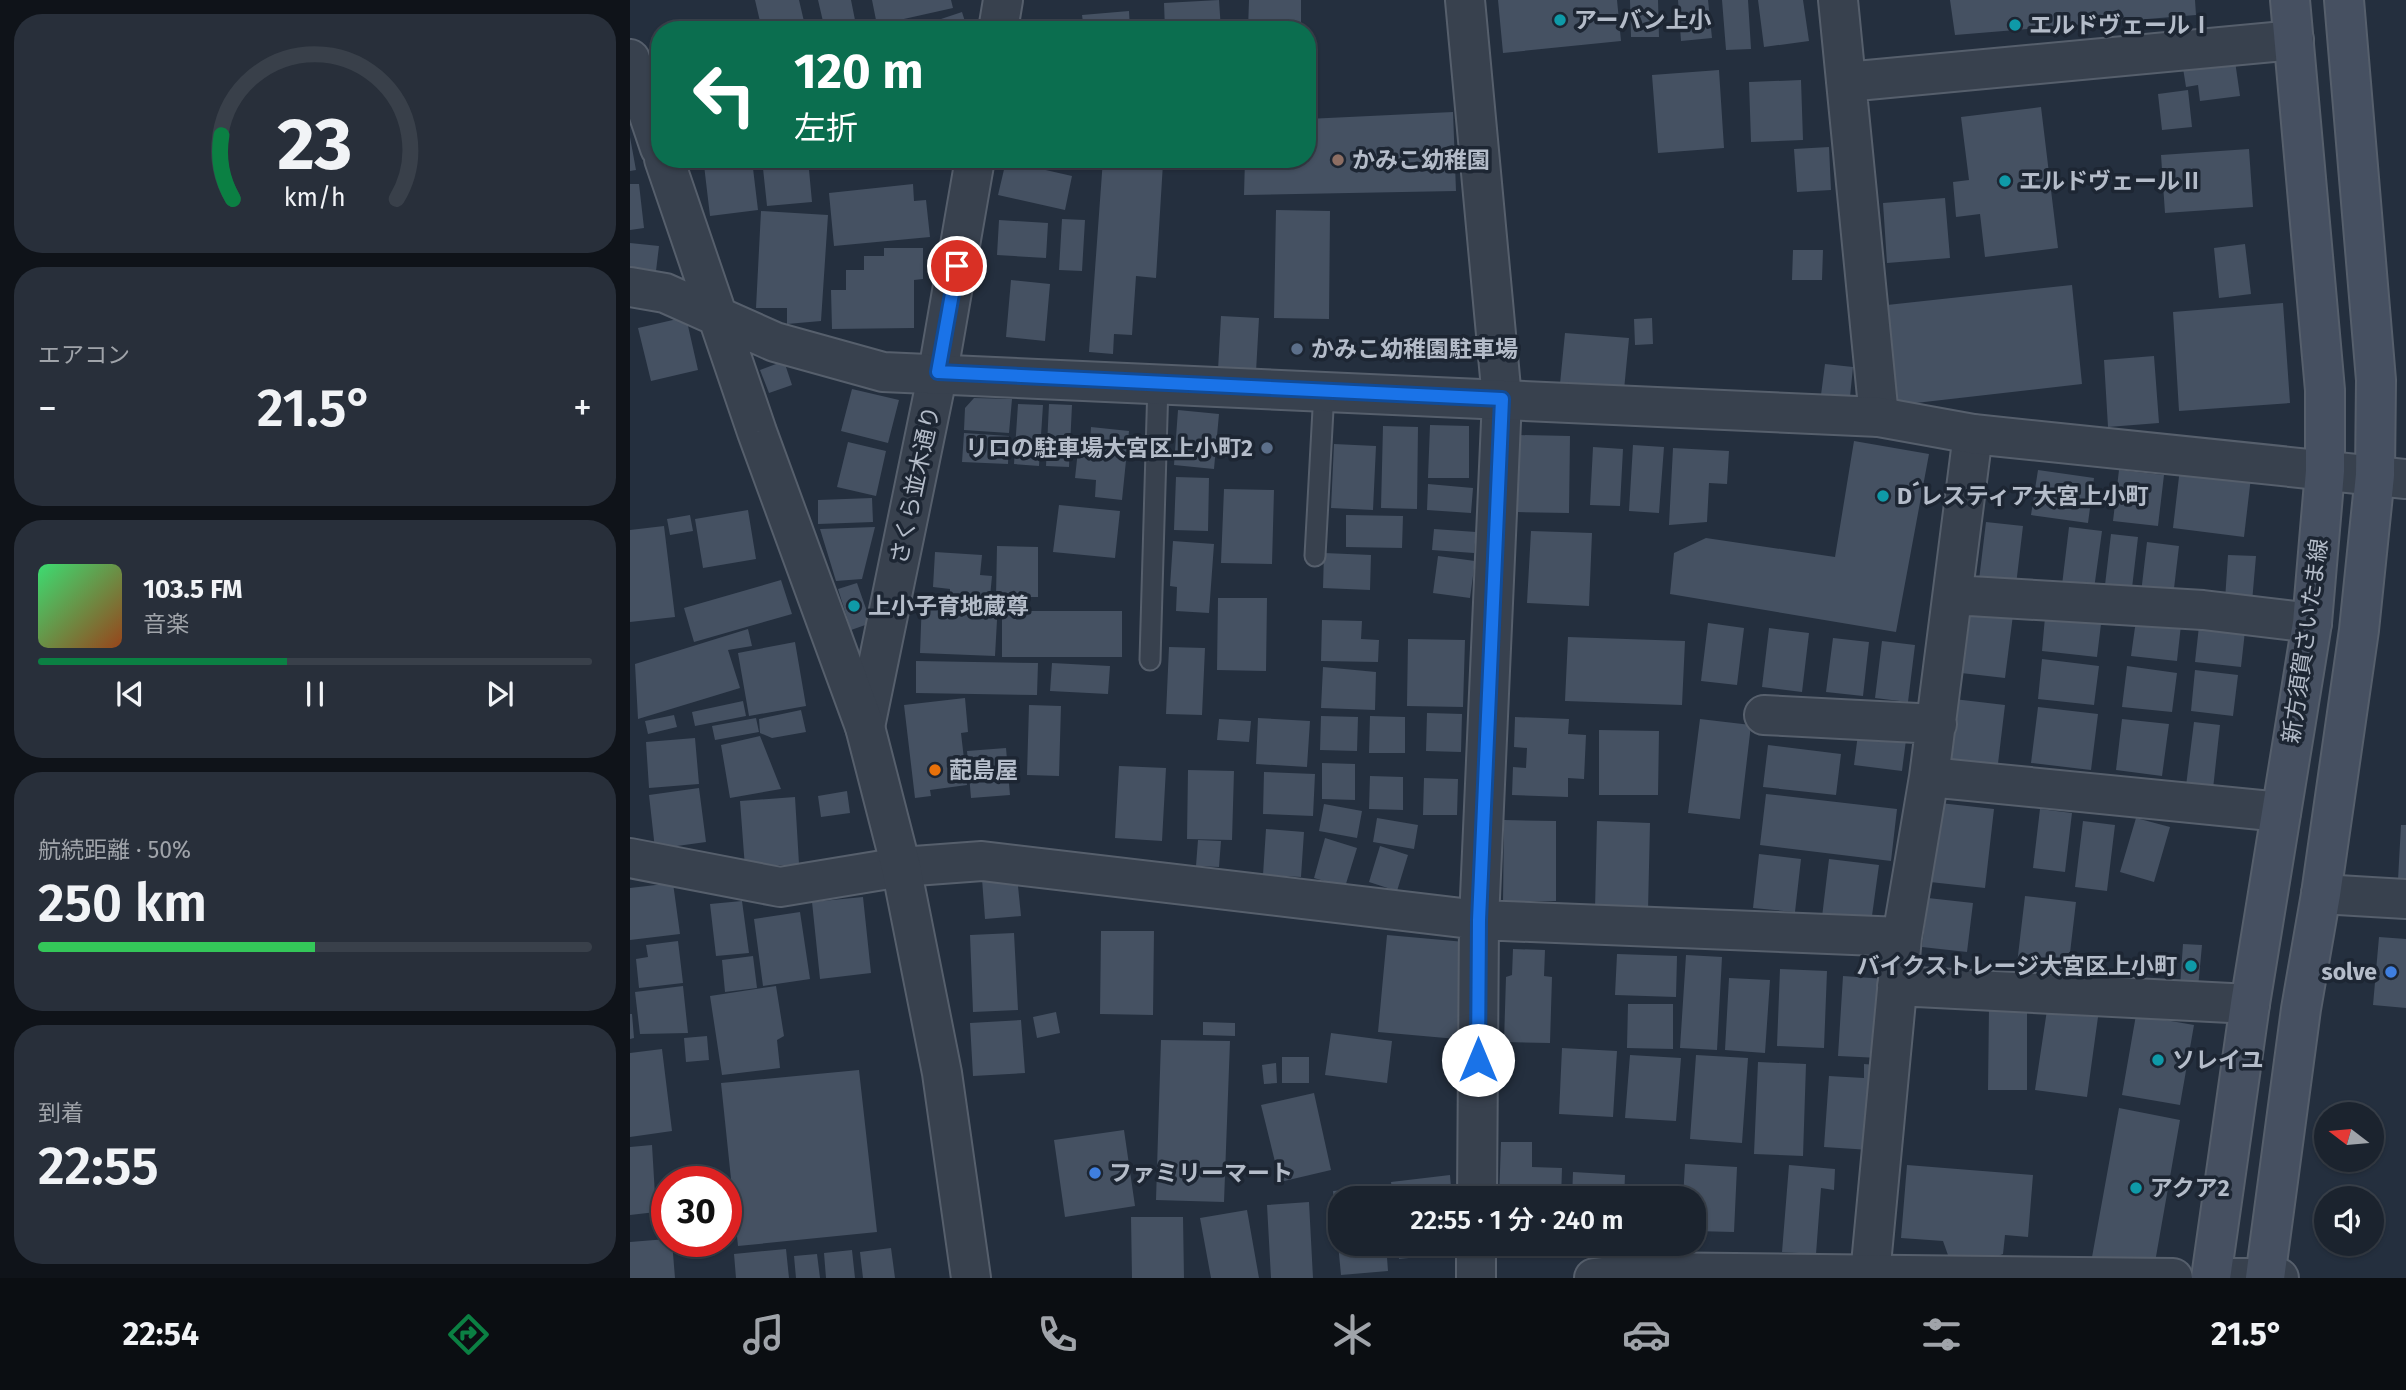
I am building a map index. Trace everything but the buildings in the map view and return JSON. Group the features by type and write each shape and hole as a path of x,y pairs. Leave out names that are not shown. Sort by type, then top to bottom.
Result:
{"main road":[{"name":"新方須賀さいたま線","path":"2211,1278 2250,1004 2312,623 2325,471 2325,390 2290,0"},
{"path":"2259,1278 2321,894 2358,630 2391,477 2376,380 2344,0"}],"street":[{"path":"1000,21 1003,0"},
{"path":"1465,0 1502,399 1479,920 1477,1186"},
{"path":"1838,0 1879,417"},
{"path":"1846,82 2294,40"},
{"path":"630,59 651,121"},
{"path":"667,168 716,315 865,727 901,867 942,1073 971,1278"},
{"name":"さくら並木通り","path":"865,727 938,372 973,168"},
{"path":"630,287 665,293 775,342 884,372 938,372 1879,417 1973,433 2391,477"},
{"path":"1870,1275 1902,937 1937,724 1973,433"},
{"path":"1953,596 2203,610 2312,623"},
{"path":"1763,715 1937,724"},
{"path":"1929,777 2281,813"},
{"path":"630,858 780,887 901,867 982,860 1479,920 1902,937"},
{"path":"2321,894 2406,899"},
{"path":"1897,986 2250,1004"},
{"path":"1476,1256 1476,1278"},
{"path":"1594,1278 1644,1272 1801,1276 2173,1278"}],"lane":[{"path":"1150,660 1158,383"},
{"path":"1315,556 1324,391"}],"place":[{"name":"アーバン上小","path":"1560,20"},
{"name":"エルドヴェールⅠ","path":"2015,25"},
{"name":"かみこ幼稚園","path":"1338,160"},
{"name":"エルドヴェールⅡ","path":"2005,181"},
{"name":"かみこ幼稚園駐車場","path":"1297,349"},
{"name":"リロの駐車場大宮区上小町2","path":"1267,448"},
{"name":"D´レスティア大宮上小町","path":"1883,496"},
{"name":"上小子育地蔵尊","path":"854,606"},
{"name":"蓜島屋","path":"935,770"},
{"name":"バイクストレージ大宮区上小町","path":"2191,966"},
{"name":"solve","path":"2391,972"},
{"name":"ソレイユ","path":"2158,1060"},
{"name":"ファミリーマート","path":"1095,1173"},
{"name":"アクア2","path":"2136,1188"}],"route":[{"path":"957,266 938,372 1502,399 1479,920 1478,1060"}]}
